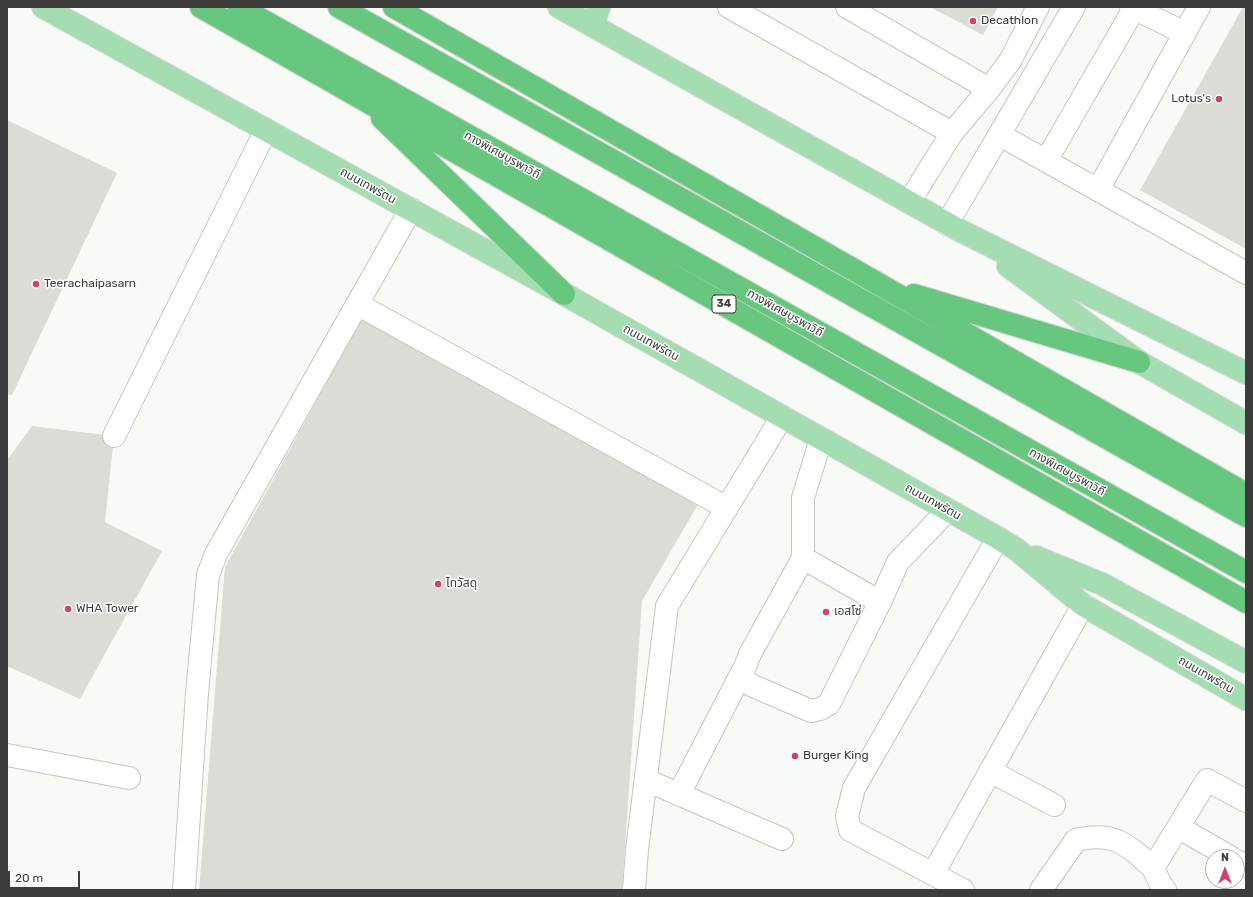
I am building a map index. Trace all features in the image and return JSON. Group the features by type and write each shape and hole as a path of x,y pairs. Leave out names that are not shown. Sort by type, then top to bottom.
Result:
{"highway":[{"name":"34","path":"200,7 358,95 1246,602"},
{"name":"ทางพิเศษบูรพาวิถี","path":"239,7 1246,572"},
{"path":"339,7 1246,516"},
{"path":"394,7 1246,494"},
{"path":"358,95 564,294"},
{"path":"878,284 1139,362"}],"main road":[{"name":"ถนนเทพรัตน","path":"43,7 564,294 1007,543 1083,605 1246,699"},
{"path":"559,7 596,17 953,227 1246,373"},
{"path":"953,227 1139,362 1246,423"},
{"path":"1007,543 1102,584 1246,662"}],"street":[{"path":"729,7 952,132"},
{"path":"847,7 989,89"},
{"path":"909,202 952,132 989,89 1010,61 1038,7"},
{"path":"953,227 1000,134 1074,7"},
{"path":"1098,190 1199,7"},
{"path":"1046,161 1134,8 1185,33"},
{"path":"114,436 266,130"},
{"path":"1000,134 1246,273"},
{"path":"184,890 197,693 208,575 216,554 411,209"},
{"path":"357,304 727,508"},
{"path":"634,890 637,850 667,606 782,417"},
{"path":"679,794 750,654 803,558 803,498 822,439"},
{"path":"739,678 753,686 811,710 828,704 880,602 898,562 948,510"},
{"path":"963,890 850,830 847,816 854,788 1007,543"},
{"path":"803,558 880,602"},
{"path":"933,874 1083,605"},
{"path":"7,755 129,778"},
{"path":"990,771 1054,805"},
{"path":"646,780 782,839"},
{"path":"1153,868 1207,780 1246,801"},
{"path":"1178,827 1216,849"},
{"path":"1041,890 1076,840 1088,837 1108,837 1131,847 1153,868 1165,890"}],"building":[{"name":"Decathlon","path":"930,7 998,7 983,35"},
{"name":"Lotus's","path":"1243,7 1246,7 1246,249 1140,190"},
{"name":"Teerachaipasarn","path":"7,120 117,173 12,395 7,394"},
{"name":"ไทวัสดุ","path":"366,311 700,501 642,601 622,890 199,890 225,567"},
{"name":"WHA Tower","path":"32,426 114,436 105,522 162,551 80,699 7,666 7,460"}],"place":[{"name":"Decathlon","path":"973,21"},
{"name":"Lotus's","path":"1219,99"},
{"name":"Teerachaipasarn","path":"36,284"},
{"name":"ไทวัสดุ","path":"438,584"},
{"name":"WHA Tower","path":"68,609"},
{"name":"เอสโซ่","path":"826,612"},
{"name":"Burger King","path":"795,756"}]}
